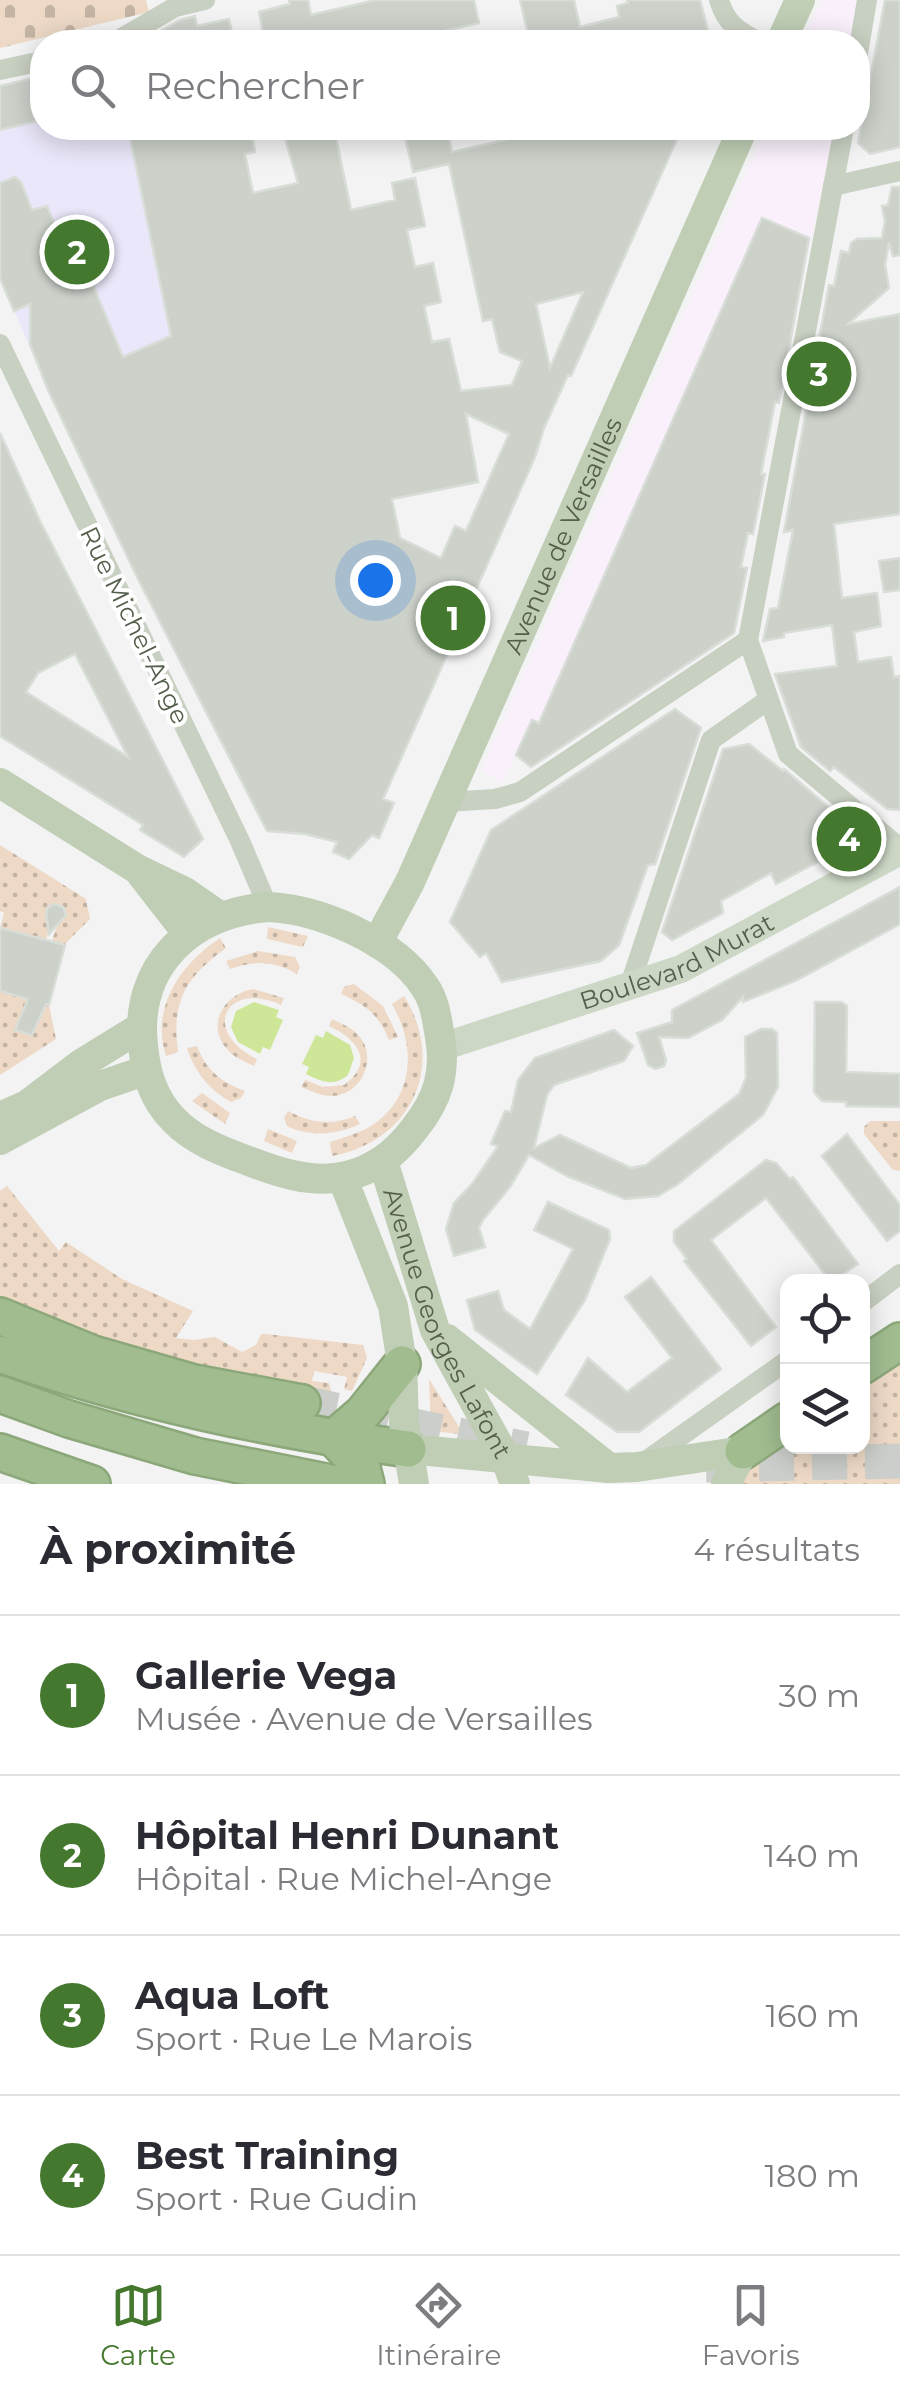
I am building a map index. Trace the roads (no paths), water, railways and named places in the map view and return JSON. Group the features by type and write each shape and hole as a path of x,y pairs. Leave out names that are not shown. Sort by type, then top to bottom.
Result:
{"highway":[{"path":"0,1316 93,1354 194,1383 302,1404"},
{"path":"865,1364 900,1341"},
{"path":"0,1354 82,1383 193,1412 408,1449"},
{"path":"334,1438 363,1414 402,1364"},
{"path":"0,1394 195,1456 336,1484"},
{"path":"743,1451 780,1426"},
{"path":"334,1438 362,1468 366,1484"},
{"path":"0,1452 92,1484"}],"main road":[{"path":"786,30 800,0"},
{"name":"Avenue de Versailles","path":"377,943 410,882 739,140"},
{"path":"0,783 137,869 176,886 221,917"},
{"name":"Boulevard Murat","path":"442,1048 681,969 900,849"},
{"path":"137,869 188,934"},
{"path":"268,908 312,913 377,943 402,960 426,988 435,1007 443,1073 437,1095 402,1145 383,1161 342,1177 306,1178 283,1173 224,1152 190,1134 172,1118 144,1070 141,1028 145,997 152,979 176,944 221,917 268,908"},
{"path":"0,1117 27,1104 81,1064 141,1028"},
{"path":"0,1140 100,1086 144,1070"},
{"name":"Avenue Georges Lafont","path":"383,1161 435,1330 510,1471"},
{"name":"Avenue Georges Lafont","path":"342,1177 393,1306 414,1484"},
{"path":"435,1330 623,1468"},
{"path":"408,1449 510,1471 623,1468 743,1451"},
{"path":"726,1484 743,1451"}],"street":[{"path":"135,30 174,7 205,0"},
{"path":"719,0 728,22 737,30"},
{"path":"862,30 867,0"},
{"path":"0,70 30,63"},
{"path":"842,140 748,640 788,754 900,849"},
{"path":"833,186 900,171"},
{"name":"Rue Michel-Ange","path":"0,344 240,841 268,908"},
{"path":"446,802 495,799 520,792 748,640"},
{"path":"630,988 711,740 768,700"},
{"path":"870,1296 900,1274"},
{"path":"623,1468 782,1364"}],"tunnel":[{"path":"302,1403 526,1449"},
{"path":"706,1465 900,1461"}],"place":[{"name":"Hôpital Henri Dunant","path":"77,252"},
{"name":"Aqua Loft","path":"819,374"},
{"name":"Gallerie Vega","path":"453,618"},
{"name":"Best Training","path":"849,839"}]}
